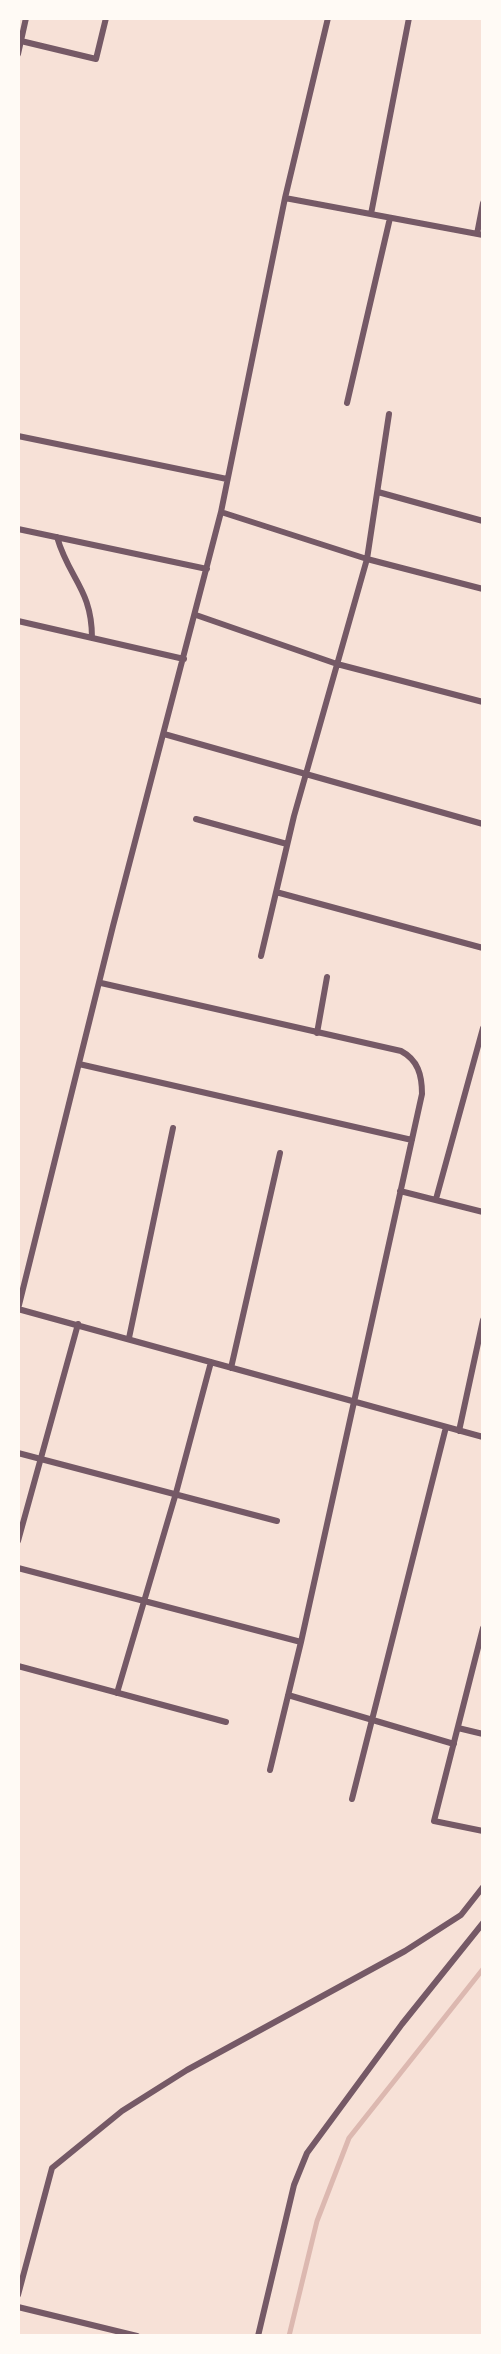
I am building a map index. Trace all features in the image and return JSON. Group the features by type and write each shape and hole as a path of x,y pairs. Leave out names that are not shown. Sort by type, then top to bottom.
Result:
{"street":[{"path":"18,54 26,18"},
{"path":"21,41 96,59 106,18"},
{"path":"328,18 285,198 221,512 196,615 113,926 101,983 18,1309 483,1437"},
{"path":"371,214 409,18"},
{"path":"285,198 480,234 483,203"},
{"path":"347,403 390,218"},
{"path":"261,956 287,844 366,559 389,414"},
{"path":"18,436 227,479"},
{"path":"378,492 483,521"},
{"path":"221,512 366,559 483,589"},
{"path":"18,529 207,569"},
{"path":"57,537 69,569 85,592 91,614 92,638"},
{"path":"196,615 337,664 483,702"},
{"path":"18,621 184,659"},
{"path":"164,734 483,824"},
{"path":"196,819 287,844"},
{"path":"276,892 483,948"},
{"path":"317,1033 327,977"},
{"path":"101,983 401,1051 411,1056 420,1073 422,1084 412,1140 301,1642 270,1770"},
{"path":"436,1199 483,1028"},
{"path":"80,1064 412,1140"},
{"path":"129,1338 173,1128"},
{"path":"231,1368 280,1153"},
{"path":"400,1191 483,1212"},
{"path":"459,1431 483,1320"},
{"path":"18,1541 39,1458 78,1324"},
{"path":"117,1693 176,1493 211,1362"},
{"path":"352,1799 446,1427"},
{"path":"18,1453 277,1521"},
{"path":"18,1568 301,1642"},
{"path":"483,1628 434,1821 483,1831"},
{"path":"18,1666 226,1722"},
{"path":"288,1695 454,1744"},
{"path":"458,1728 483,1734"},
{"path":"18,2295 52,2168 122,2111 177,2076 405,1951 461,1915 483,1887"},
{"path":"258,2336 294,2185 307,2153 402,2024 483,1923"},
{"path":"18,2307 137,2336"}],"waterway":[{"path":"289,2336 317,2221 349,2138 483,1969"}]}
